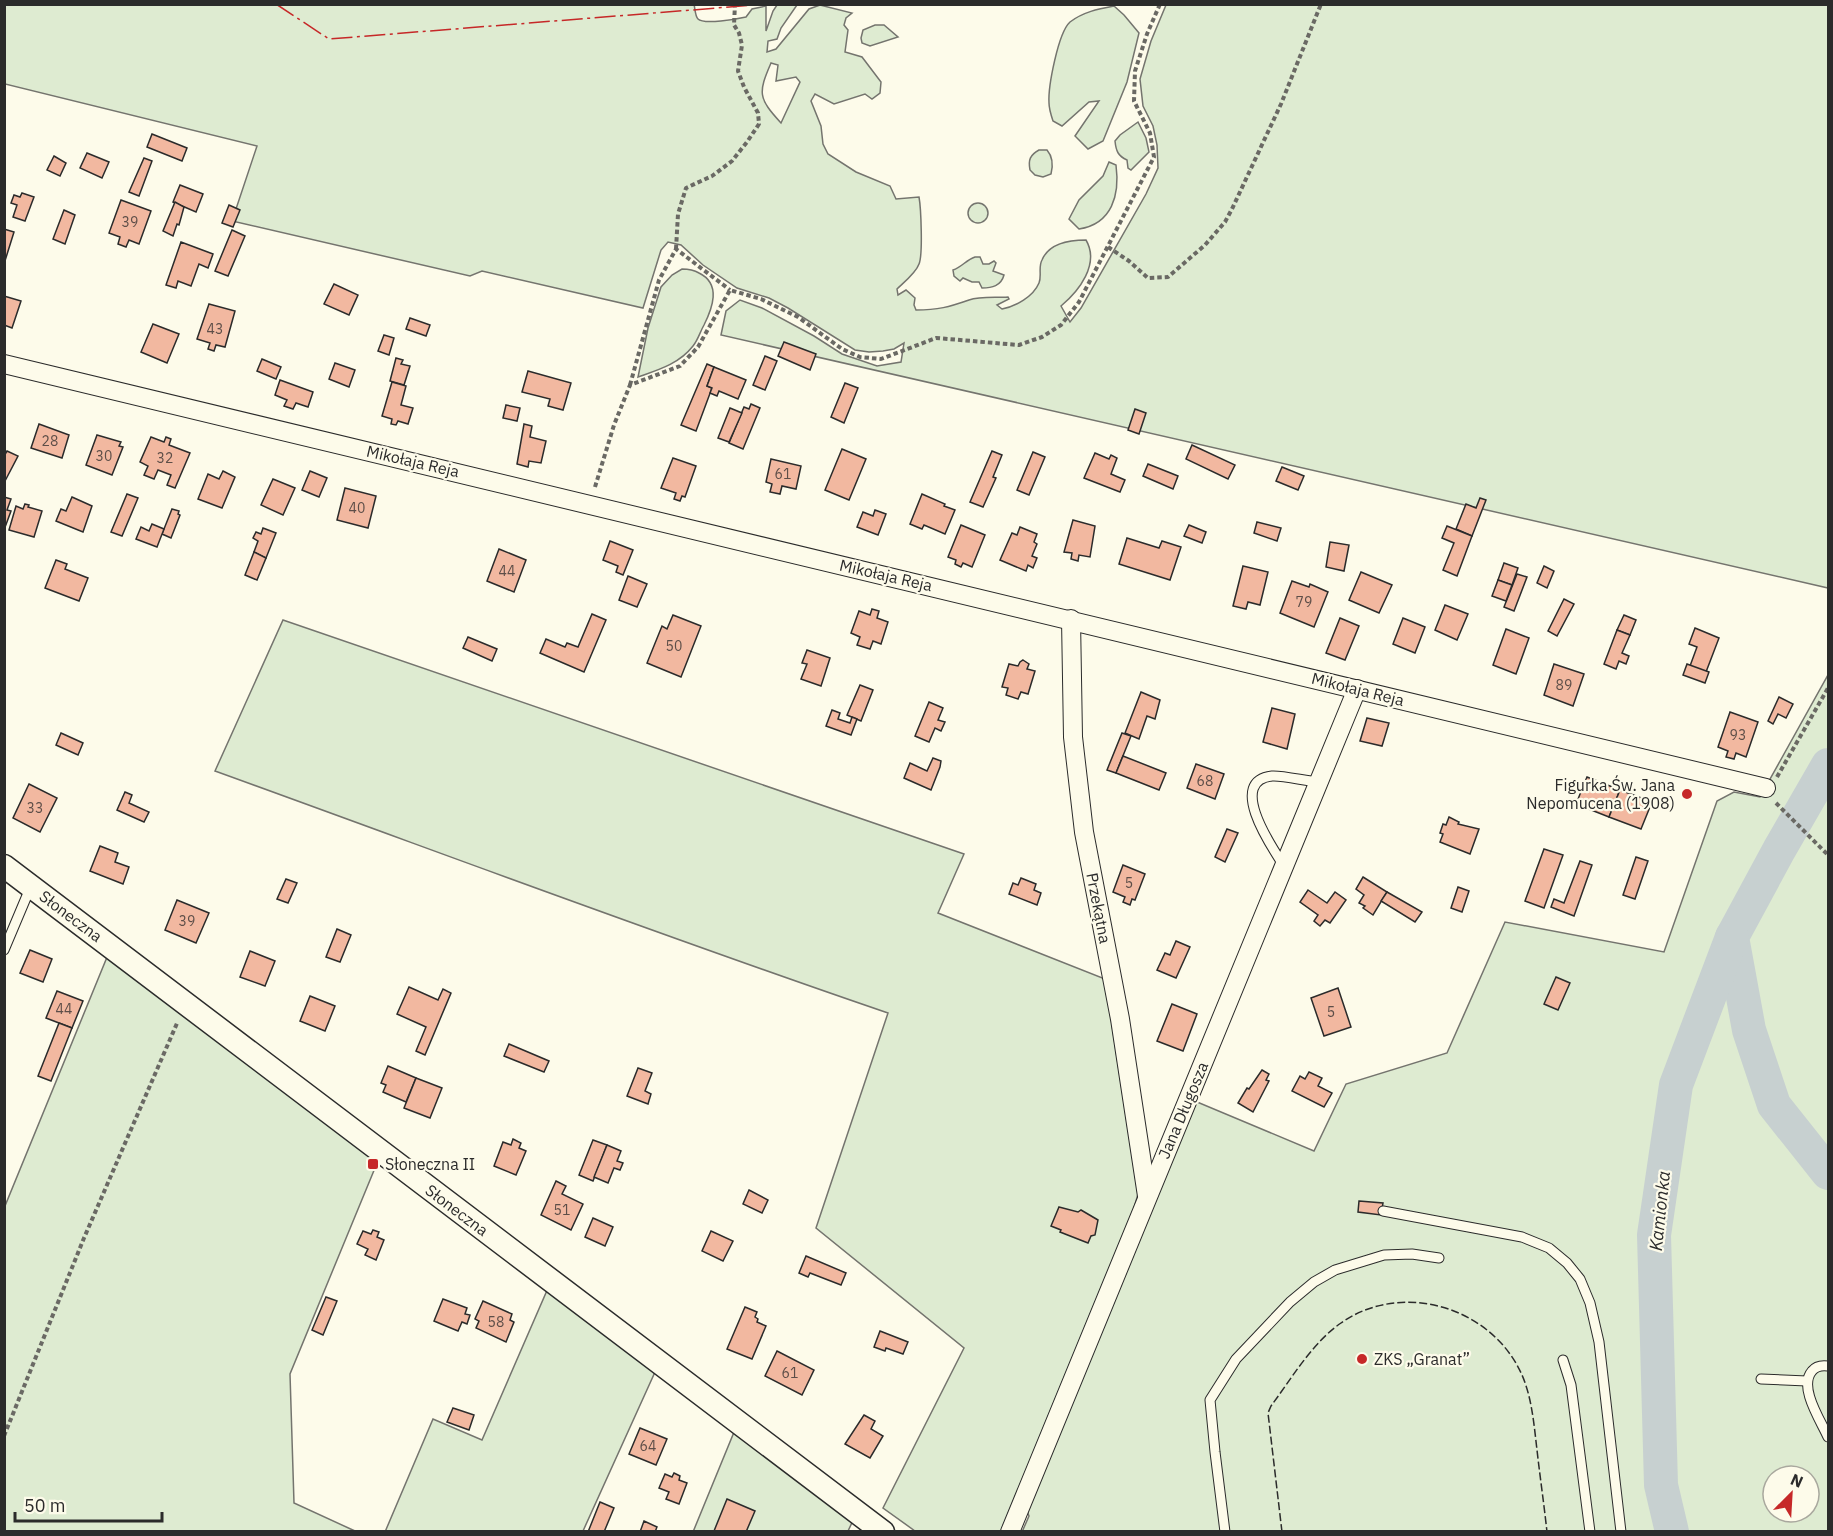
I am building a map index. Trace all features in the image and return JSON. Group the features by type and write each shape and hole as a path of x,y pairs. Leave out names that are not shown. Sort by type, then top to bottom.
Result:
{"street":[{"name":"Mikołaja Reja","path":"4,364 1071,619 1770,794"},
{"name":"Przekątna","path":"1071,619 1073,736 1084,832 1120,1018 1147,1196"},
{"name":"Jana Długosza","path":"1010,1532 1357,689"},
{"name":"Słoneczna","path":"4,866 883,1532"}],"lane":[{"path":"1284,866 1255,814 1252,799 1255,787 1262,779 1272,776 1318,782"},
{"path":"4,950 31,886"},
{"path":"1383,1211 1522,1237 1549,1248 1567,1263 1580,1279 1590,1303 1599,1342 1621,1532"},
{"path":"1225,1532 1210,1400 1236,1359 1290,1302 1314,1282 1335,1270 1384,1255 1412,1254 1439,1258"},
{"path":"1563,1360 1570,1385 1590,1532"},
{"path":"1828,1366 1818,1366 1809,1375 1807,1381 1807,1391 1828,1437"},
{"path":"1761,1379 1807,1381"}],"path":[{"path":"590,504 614,425 630,385 659,280 676,249 678,214 686,188 712,176 732,161 759,124 759,113 738,71 742,45 740,33 734,25 735,4"},
{"path":"676,249 730,290 761,298 798,316 842,349 860,357 881,359 936,338 1019,345 1042,337 1061,325 1079,302 1154,157 1150,133 1134,101 1135,71 1160,4"},
{"path":"1108,247 1148,278 1168,277 1204,245 1225,222 1281,104 1321,4"},
{"path":"630,385 680,366 698,347 730,290"},
{"path":"1828,688 1770,794 1828,855"},
{"path":"4,1436 134,1120 186,1004"}],"green space":[{"path":"694,4 698,19 713,22 746,17 752,9 766,6 766,31 777,5 797,5 781,28 777,39 768,41 767,52 776,49 809,9 820,5 852,13 846,18 844,25 848,30 845,52 862,57 881,82 880,93 872,99 865,94 834,104 815,94 811,101 821,126 823,144 828,154 856,172 890,186 896,199 919,197 921,251 919,264 897,289 898,295 906,290 915,298 916,310 943,308 988,297 1008,297 1009,299 997,305 1002,309 1007,308 1033,293 1040,280 1041,263 1045,254 1055,246 1086,240 1091,258 1086,276 1081,285 1061,306 1070,322 1081,308 1146,194 1158,168 1157,145 1153,126 1143,106 1140,79 1151,41 1166,5 1828,5 1828,588 721,335 726,311 740,300 762,308 842,354 877,366 901,362 904,343 894,349 883,351 855,350 769,298 737,288 703,265 681,245 668,242 661,250 643,308 482,271 470,276 232,221 257,146 5,84 4,5","holes":["771,63 778,65 776,81 796,77 800,82 781,123 762,95"]},
{"path":"1114,6 1139,33 1127,82 1103,141 1088,149 1075,136 1099,101 1089,102 1062,126 1053,121 1049,103 1052,73 1058,48 1070,22 1085,13"},
{"path":"875,25 884,25 898,37 870,46 862,43 863,30"},
{"path":"1138,122 1146,138 1149,152 1131,170 1128,168 1127,160 1118,153 1115,141"},
{"path":"1039,150 1047,150 1052,162 1051,174 1043,177 1035,175 1029,166 1032,156"},
{"path":"1109,162 1116,165 1117,176 1115,197 1111,206 1099,221 1079,229 1069,219 1079,200 1103,176"},
{"path":"978,203 985,206 988,213 985,220 978,223 971,220 968,213 971,206"},
{"path":"975,257 980,257 983,264 994,261 996,263 993,271 1004,275 1003,279 993,287 982,288 979,282 963,278 960,281 954,276 953,270"},
{"path":"682,269 697,272 711,284 713,297 707,319 695,344 687,352 668,366 638,377 648,328 661,287 672,275"},
{"path":"283,620 964,854 938,913 1105,979 1138,1194 1001,1531 915,1531 883,1508 964,1348 816,1228 888,1013 635,924 215,771"},
{"path":"1828,675 1828,1531 1022,1532 1029,1516 1027,1511 1190,1099 1314,1151 1346,1084 1447,1053 1505,922 1664,952 1717,801 1734,792 1760,797"},
{"path":"112,945 382,1151 290,1374 294,1503 355,1531 5,1532 5,1206"},
{"path":"552,1279 660,1361 583,1531 385,1532 433,1419 482,1440"},
{"path":"739,1420 858,1510 848,1531 693,1532"}],"building":[{"path":"152,134 187,148 182,161 147,147"},
{"path":"87,153 109,162 102,178 80,168"},
{"path":"54,156 66,163 60,176 47,170"},
{"path":"144,158 152,161 139,196 129,192"},
{"path":"180,185 203,194 196,212 173,202"},
{"path":"22,193 34,197 25,221 13,217 17,205 11,203 14,195 20,197"},
{"path":"121,200 151,211 139,244 129,240 126,247 118,244 120,237 109,233"},
{"path":"175,202 184,207 173,236 163,231"},
{"path":"229,205 240,210 233,227 222,223"},
{"path":"64,210 75,215 65,244 53,239"},
{"path":"4,229 14,232 4,264"},
{"path":"232,230 245,236 228,276 215,271"},
{"path":"181,242 213,254 208,268 199,264 191,286 178,281 176,288 166,285"},
{"path":"334,284 358,295 349,315 324,304"},
{"path":"4,296 21,301 12,328 4,325"},
{"path":"209,304 235,311 225,347 216,345 214,351 208,349 210,343 197,339"},
{"path":"410,318 430,325 426,336 406,329"},
{"path":"153,324 179,334 167,363 141,352"},
{"path":"384,335 394,338 389,355 378,351"},
{"path":"784,342 816,354 810,370 778,356"},
{"path":"765,356 777,361 765,390 753,385"},
{"path":"396,358 403,360 401,364 410,366 404,385 390,381"},
{"path":"262,359 281,367 276,379 257,371"},
{"path":"335,363 355,370 349,387 329,379"},
{"path":"707,364 714,367 707,386 712,388 696,431 681,425"},
{"path":"714,367 746,380 738,399 719,391 717,396 710,393 712,388 707,386"},
{"path":"528,371 571,383 563,410 548,406 550,399 522,392"},
{"path":"280,380 313,392 308,407 296,403 293,409 284,406 287,400 275,395"},
{"path":"392,382 406,386 401,405 413,408 408,424 398,421 396,425 391,424 392,419 382,416"},
{"path":"845,383 858,388 844,423 831,417"},
{"path":"751,404 760,408 743,449 729,443 744,407 749,409"},
{"path":"506,405 520,408 517,421 503,418"},
{"path":"730,408 742,413 729,442 718,438"},
{"path":"1135,409 1146,413 1139,434 1128,430"},
{"path":"39,424 69,435 62,458 31,448"},
{"path":"524,424 532,426 530,437 546,441 541,463 529,461 528,467 517,464"},
{"path":"97,435 121,442 119,446 123,447 112,475 86,465"},
{"path":"151,437 164,442 166,437 171,439 169,445 190,453 175,488 167,485 171,475 158,470 154,479 144,475 148,466 140,462"},
{"path":"1192,445 1235,465 1228,479 1186,459"},
{"path":"842,449 866,459 849,500 825,490"},
{"path":"7,451 18,456 5,481 4,456"},
{"path":"992,451 1002,455 993,477 996,478 983,507 970,502"},
{"path":"1033,452 1045,457 1029,495 1017,490"},
{"path":"1095,453 1109,459 1111,455 1117,458 1111,474 1125,480 1120,492 1084,478"},
{"path":"673,458 696,466 685,497 682,496 680,501 674,499 676,493 661,488"},
{"path":"771,459 801,466 796,489 782,486 780,494 770,492 772,484 766,482"},
{"path":"1148,464 1178,476 1173,489 1143,476"},
{"path":"1282,467 1304,476 1298,490 1276,481"},
{"path":"223,471 235,477 222,508 198,499 208,474 219,479"},
{"path":"310,471 327,478 319,497 302,490"},
{"path":"273,479 295,488 283,515 261,505"},
{"path":"345,488 376,496 368,528 337,520"},
{"path":"127,494 138,498 122,536 111,532"},
{"path":"922,494 955,510 945,534 924,525 922,529 910,524"},
{"path":"4,497 11,499 7,510 11,511 4,530"},
{"path":"72,497 92,506 83,532 56,521 61,509 66,511"},
{"path":"1480,498 1486,500 1472,536 1456,529 1466,504 1476,508"},
{"path":"25,504 42,511 34,537 9,530 16,506 23,509"},
{"path":"172,509 179,511 180,515 171,538 162,534"},
{"path":"875,510 886,514 878,535 857,527 863,512 873,516"},
{"path":"1073,520 1095,526 1090,557 1079,555 1078,561 1071,559 1072,553 1064,552"},
{"path":"1257,522 1281,528 1277,541 1254,533"},
{"path":"152,524 164,529 157,547 136,539 141,527 149,531"},
{"path":"961,525 985,535 972,567 963,563 961,567 955,564 956,560 948,557"},
{"path":"1189,525 1206,532 1202,543 1184,536"},
{"path":"1447,526 1472,536 1457,576 1443,570 1454,543 1442,538"},
{"path":"1020,527 1037,534 1034,542 1037,544 1032,556 1037,558 1033,568 1028,565 1026,571 1000,560 1012,533 1017,535"},
{"path":"263,528 276,533 266,558 254,552 258,541 253,538 256,532 261,534"},
{"path":"1127,538 1159,548 1162,541 1181,547 1170,580 1119,564"},
{"path":"610,541 633,550 623,575 616,572 618,566 603,560"},
{"path":"1330,542 1349,545 1344,571 1326,567"},
{"path":"499,549 526,560 514,592 487,581"},
{"path":"254,552 266,558 257,580 245,575"},
{"path":"56,560 67,564 65,569 88,578 79,601 45,588"},
{"path":"1504,563 1518,568 1512,585 1498,580"},
{"path":"1243,566 1268,572 1260,605 1248,602 1246,609 1233,606"},
{"path":"1544,566 1554,571 1547,588 1537,583"},
{"path":"1361,572 1392,585 1379,613 1349,600"},
{"path":"1517,574 1527,577 1514,611 1504,607"},
{"path":"628,576 647,584 637,607 619,600"},
{"path":"1498,580 1512,585 1506,601 1492,596"},
{"path":"1292,581 1309,587 1310,584 1328,592 1314,627 1280,613"},
{"path":"1564,599 1574,604 1557,636 1548,631"},
{"path":"1445,605 1468,614 1457,640 1435,630"},
{"path":"872,609 879,611 877,618 888,622 881,644 873,641 870,649 857,645 860,637 851,633 859,611 870,615"},
{"path":"592,614 606,620 584,672 540,653 546,639 565,647 567,643 578,647"},
{"path":"673,615 701,626 681,677 647,663 662,626 667,629"},
{"path":"1624,615 1636,620 1630,635 1617,630"},
{"path":"1340,618 1359,626 1345,660 1326,653"},
{"path":"1403,618 1425,627 1415,653 1393,644"},
{"path":"1695,628 1719,638 1706,672 1690,666 1697,647 1689,644"},
{"path":"1506,629 1529,638 1516,674 1493,665"},
{"path":"1617,630 1630,635 1622,653 1629,656 1626,664 1619,661 1616,669 1604,664"},
{"path":"468,637 497,649 492,661 463,648"},
{"path":"807,650 830,658 821,686 801,679 807,664 802,663"},
{"path":"1023,660 1029,664 1027,669 1035,671 1028,694 1021,692 1018,699 1006,695 1008,688 1002,687 1009,664 1018,666"},
{"path":"1554,664 1584,674 1573,706 1544,695"},
{"path":"1687,664 1709,672 1705,683 1683,675"},
{"path":"860,685 873,690 861,721 847,715"},
{"path":"1141,692 1160,700 1155,719 1147,716 1139,739 1125,733"},
{"path":"1779,697 1793,704 1786,718 1778,714 1773,724 1768,721"},
{"path":"929,702 943,708 938,720 945,722 941,731 935,728 929,742 915,736"},
{"path":"1272,708 1295,714 1287,749 1263,742"},
{"path":"832,710 840,713 838,719 850,723 852,717 857,719 851,735 826,726"},
{"path":"1730,712 1758,722 1746,757 1736,753 1734,759 1726,757 1728,751 1718,747"},
{"path":"1367,718 1389,723 1382,746 1360,741"},
{"path":"61,733 83,743 78,755 56,745"},
{"path":"1122,733 1131,736 1116,773 1107,770"},
{"path":"1123,756 1166,773 1159,790 1116,773"},
{"path":"933,758 941,761 931,790 904,778 910,763 927,771"},
{"path":"1196,764 1224,774 1215,799 1187,788"},
{"path":"1587,777 1620,790 1609,817 1576,804"},
{"path":"29,784 57,798 40,832 13,818"},
{"path":"1620,790 1652,802 1641,829 1609,817"},
{"path":"125,792 132,795 129,803 149,812 144,822 117,810"},
{"path":"1449,817 1459,822 1458,824 1479,829 1470,854 1440,842 1443,824 1446,825"},
{"path":"1227,829 1238,833 1225,862 1215,857"},
{"path":"100,846 118,853 115,862 129,867 123,884 90,871"},
{"path":"1544,849 1563,855 1544,908 1525,901"},
{"path":"1636,857 1648,861 1635,899 1623,895"},
{"path":"1580,861 1592,865 1574,916 1551,907 1554,899 1564,903"},
{"path":"1123,865 1145,874 1135,900 1132,899 1130,905 1123,902 1125,897 1113,892"},
{"path":"1363,877 1387,892 1373,915 1359,903 1364,895 1356,889"},
{"path":"1021,878 1036,884 1034,890 1041,893 1037,905 1009,894 1013,883 1018,885"},
{"path":"286,879 297,883 288,903 277,899"},
{"path":"1458,887 1469,891 1462,912 1451,908"},
{"path":"1308,890 1327,903 1335,892 1346,900 1330,923 1325,920 1320,926 1314,921 1318,915 1300,902"},
{"path":"1387,892 1422,912 1415,922 1381,901"},
{"path":"177,900 209,913 196,943 165,930"},
{"path":"337,929 351,935 340,962 326,957"},
{"path":"1176,941 1190,947 1176,978 1157,970 1165,953 1170,955"},
{"path":"30,950 52,959 43,982 20,973"},
{"path":"250,951 275,961 265,986 240,977"},
{"path":"1556,977 1570,983 1558,1010 1544,1004"},
{"path":"409,987 438,1000 443,989 451,993 425,1055 416,1051 426,1027 397,1014"},
{"path":"1338,988 1351,1027 1324,1036 1311,998"},
{"path":"57,991 83,1001 72,1028 46,1018"},
{"path":"310,996 335,1006 325,1031 300,1021"},
{"path":"1172,1004 1197,1014 1183,1051 1157,1041"},
{"path":"59,1023 72,1028 51,1081 38,1076"},
{"path":"509,1044 549,1061 544,1072 504,1056"},
{"path":"388,1066 416,1078 406,1102 383,1092 386,1085 381,1083"},
{"path":"638,1068 652,1073 645,1091 651,1094 648,1104 627,1096"},
{"path":"1262,1070 1269,1074 1266,1080 1269,1081 1253,1112 1238,1103"},
{"path":"1309,1072 1322,1078 1318,1086 1332,1093 1324,1107 1292,1091 1300,1076 1305,1079"},
{"path":"416,1078 442,1088 430,1118 404,1108"},
{"path":"513,1139 521,1143 519,1148 526,1151 516,1175 494,1166 503,1142 511,1145"},
{"path":"593,1140 607,1145 593,1181 579,1175"},
{"path":"607,1145 621,1151 617,1161 623,1163 620,1170 614,1168 608,1183 594,1177"},
{"path":"556,1181 566,1186 562,1194 583,1204 571,1230 541,1215"},
{"path":"749,1190 768,1200 762,1213 743,1204"},
{"path":"1359,1201 1383,1203 1381,1215 1358,1212"},
{"path":"1059,1207 1078,1212 1081,1210 1098,1220 1095,1235 1091,1236 1088,1243 1051,1226"},
{"path":"593,1218 613,1227 605,1246 585,1237"},
{"path":"373,1230 379,1232 377,1237 384,1240 376,1260 365,1255 368,1249 357,1244 363,1231 371,1234"},
{"path":"711,1231 733,1241 723,1261 702,1251"},
{"path":"806,1256 846,1273 841,1285 810,1273 808,1277 799,1273"},
{"path":"326,1297 337,1301 323,1335 312,1330"},
{"path":"443,1299 467,1308 465,1314 470,1315 467,1324 462,1322 458,1331 434,1321"},
{"path":"483,1301 512,1314 510,1320 514,1322 506,1342 476,1328 479,1321 475,1319"},
{"path":"745,1307 757,1312 755,1317 758,1319 757,1322 766,1326 752,1359 727,1349"},
{"path":"880,1331 908,1342 903,1354 886,1348 885,1351 874,1347"},
{"path":"777,1351 814,1370 802,1395 765,1376"},
{"path":"453,1408 474,1415 469,1430 447,1422"},
{"path":"864,1415 875,1421 871,1429 883,1436 870,1458 845,1444"},
{"path":"640,1428 667,1439 656,1465 629,1454"},
{"path":"674,1473 680,1476 679,1480 687,1483 679,1504 666,1499 669,1492 659,1488 665,1474 672,1477"},
{"path":"727,1499 755,1511 746,1532 714,1531"},
{"path":"600,1502 614,1508 604,1532 588,1532"},
{"path":"644,1521 657,1527 655,1532 640,1532"}],"waterway":[{"name":"Kamionka","path":"1828,765 1732,937 1749,1030 1774,1105 1828,1173"},
{"name":"Kamionka","path":"1672,1532 1661,1485 1654,1235 1676,1085 1732,937"}],"fence":[{"path":"1282,1532 1268,1413 1271,1406 1312,1351 1331,1331 1365,1310 1391,1303 1417,1303 1443,1307 1468,1317 1490,1332 1508,1351 1522,1375 1528,1393 1547,1532"}],"power":[{"path":"276,4 329,39 767,4"}],"place":[{"name":"Figurka Św. Jana Nepomucena (1908)","path":"1687,794"},
{"name":"Słoneczna II","path":"373,1164"},
{"name":"ZKS „Granat”","path":"1362,1359"}]}
